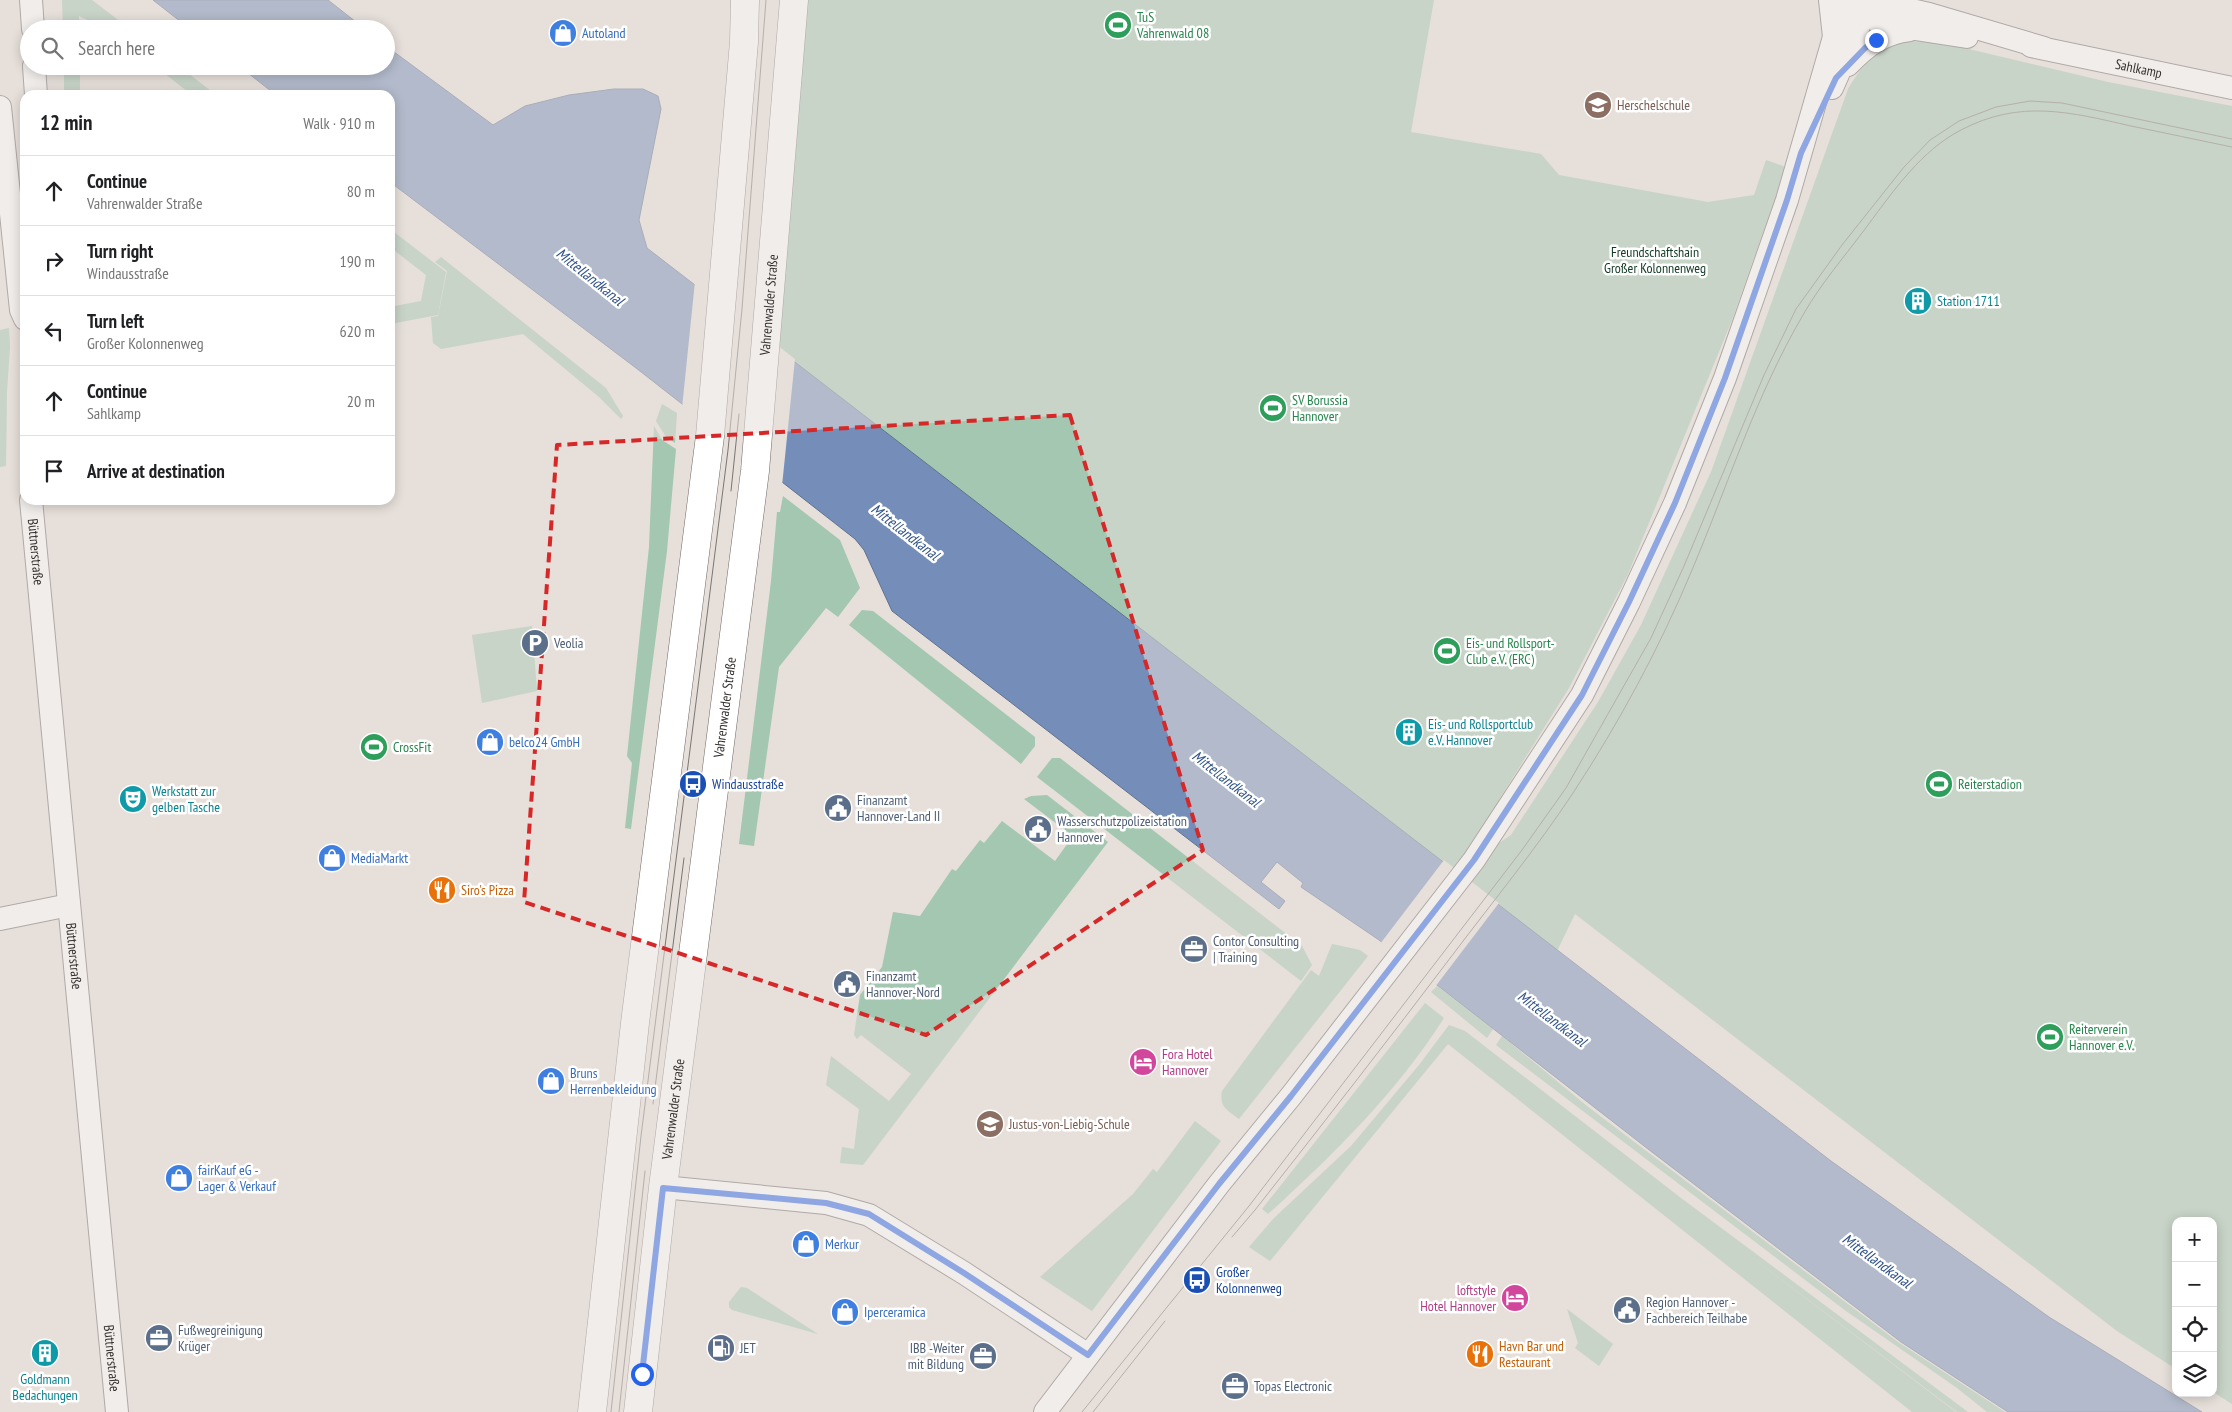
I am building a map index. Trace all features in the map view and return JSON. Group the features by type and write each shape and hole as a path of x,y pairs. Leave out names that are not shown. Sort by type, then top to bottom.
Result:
{"main road":[{"path":"592,1412 635,1023 710,436 744,42 745,0"},
{"name":"Vahrenwalder Straße","path":"638,1412 663,1188 755,470 794,0"}],"street":[{"path":"31,0 32,20"},
{"path":"1830,0 1834,37"},
{"name":"Sahlkamp","path":"1901,0 1922,22"},
{"path":"1045,1412 1219,1184 1291,1096 1474,860 1582,695 1629,602 1675,503 1725,378 1787,200 1834,37 1854,3"},
{"path":"1801,153 1858,29 1854,3"},
{"name":"Sahlkamp","path":"1854,3 1885,4 1922,22 2232,88"},
{"name":"Sahlkamp","path":"1836,78 1865,48 1876,40 1922,22"},
{"path":"35,75 36,90"},
{"path":"0,107 20,300"},
{"name":"Büttnerstraße","path":"31,505 114,1412"},
{"path":"0,919 69,906"},
{"path":"663,1188 826,1203 869,1214 972,1278 1088,1355"}],"highlighted area":[{"path":"1070,415 1203,850 926,1035 524,902 557,445"}],"green space":[{"path":"62,0 92,0 118,20 87,20 79,16 79,20 63,20"},
{"name":"Freundschaftshain Großer Kolonnenweg","path":"794,0 1434,0 1411,132 1541,154 1559,175 1708,202 1754,195 1766,160 1786,167 1732,320 1628,574 1569,688 1500,798 1475,859 1511,835 1598,702 1641,625 1711,472 1848,89 1866,63 1885,48 1895,44 1922,41 1939,42 2108,82 2232,106 2232,1404 2217,1395 2217,1217 2172,1217 2172,1366 2117,1331 1575,914 1557,951 770,343"},
{"path":"64,75 80,75 80,90 64,90"},
{"path":"166,75 190,75 210,90 186,90"},
{"path":"395,233 446,272 438,315 395,323 395,306 421,301 426,275 395,251"},
{"path":"441,257 606,388 623,416 621,419 599,397 523,334 441,349 433,343 431,317 438,316 447,271 435,262"},
{"path":"9,328 6,466 0,467 0,330"},
{"path":"662,404 677,413 675,443 666,437 656,421"},
{"path":"654,426 662,440 676,449 667,551 631,829 625,828 632,763 627,756 649,547"},
{"path":"783,496 840,540 860,588 838,617 826,608 779,667 754,846 739,844 771,581 777,512 780,512"},
{"path":"862,610 873,611 1035,737 1035,746 1021,764 849,625"},
{"path":"532,626 537,691 482,703 472,635"},
{"path":"1052,758 1060,758 1302,946 1312,965 1301,981 1037,777"},
{"path":"1047,795 1108,842 863,1165 840,1163 842,1147 854,1149 859,1109 826,1085 831,1056 889,1101 911,1074 861,1035 857,1039 854,1035 860,995 882,967 893,912 920,916 952,869 956,871 980,840 984,843 1002,821 1055,861 1073,836 1024,799 1031,796"},
{"path":"1332,944 1360,950 1368,956 1239,1119 1223,1105 1222,1091 1311,970 1319,976"},
{"path":"1437,986 1493,1029 1487,1038 1431,992"},
{"path":"1425,1003 1444,1018 1406,1072 1340,1146 1268,1214 1262,1209"},
{"path":"1449,1025 1465,1031 1681,1198 1968,1412 1957,1412 1713,1228 1956,1412 1912,1412 1448,1044 1270,1261 1249,1247 1273,1219 1351,1146 1419,1065"},
{"path":"1502,1036 1587,1106 1898,1342 2005,1412 1987,1412 1957,1388 1846,1311 1496,1045"},
{"path":"1195,1121 1221,1141 1092,1311 1040,1277 1133,1194 1153,1169 1157,1172"},
{"path":"741,1287 747,1288 818,1334 732,1310 729,1307 729,1302"},
{"path":"1567,1309 1613,1344 1599,1366 1575,1348 1578,1343"}],"water":[{"path":"153,0 328,0 354,20 179,20"},
{"name":"Mittellandkanal","path":"395,53 493,125 525,106 569,95 614,89 643,89 658,96 661,109 639,220 647,248 1831,1161 2049,1317 2172,1393 2172,1397 2178,1397 2202,1412 2008,1412 1901,1342 1379,940 1301,887 1303,883 1277,862 1261,882 1285,901 1279,909 892,611 864,550 855,539 636,368 395,186 395,90 270,90 250,75 395,75"}],"pier":[{"path":"695,281 795,359 782,486 682,408"},
{"path":"1444,860 1499,903 1435,987 1380,944"}],"tram line":[{"path":"611,1412 641,1136 728,450 742,309 766,0"},
{"path":"1082,1412 1249,1206 1522,850 1566,788 1651,638 1684,566 1764,375 1796,309 1842,245 1904,167 1930,140 1959,121 1996,107 2030,101 2062,103 2232,139"},
{"path":"1232,1237 1330,1114 1515,874 1559,814 1590,766 1638,684 1680,599 1743,441 1786,345 1810,303 1826,280 1888,198 1921,160 1947,138 1961,130 1983,120 2025,111 2045,111 2087,116 2232,147"},
{"path":"731,491 739,414"},
{"path":"653,1104 684,858"},
{"path":"619,1412 645,1171"},
{"path":"1093,1412 1165,1321"}],"place":[{"name":"TuS Vahrenwald 08","path":"1118,25"},
{"name":"Autoland","path":"563,33"},
{"name":"Herschelschule","path":"1598,105"},
{"name":"Station 1711","path":"1918,301"},
{"name":"SV Borussia Hannover","path":"1273,408"},
{"name":"Veolia","path":"535,643"},
{"name":"Eis- und Rollsport- Club e.V. (ERC)","path":"1447,651"},
{"name":"Eis- und Rollsportclub e.V. Hannover","path":"1409,732"},
{"name":"belco24 GmbH","path":"490,742"},
{"name":"CrossFit","path":"374,747"},
{"name":"Windausstraße","path":"693,784"},
{"name":"Reiterstadion","path":"1939,784"},
{"name":"Werkstatt zur gelben Tasche","path":"133,799"},
{"name":"Finanzamt Hannover-Land II","path":"838,808"},
{"name":"Wasserschutzpolizeistation Hannover","path":"1038,829"},
{"name":"MediaMarkt","path":"332,858"},
{"name":"Siro's Pizza","path":"442,890"},
{"name":"Contor Consulting | Training","path":"1194,949"},
{"name":"Finanzamt Hannover-Nord","path":"847,984"},
{"name":"Reiterverein Hannover e.V.","path":"2050,1037"},
{"name":"Fora Hotel Hannover","path":"1143,1062"},
{"name":"Bruns Herrenbekleidung","path":"551,1081"},
{"name":"Justus-von-Liebig-Schule","path":"990,1124"},
{"name":"fairKauf eG - Lager & Verkauf","path":"179,1178"},
{"name":"Merkur","path":"806,1244"},
{"name":"Großer Kolonnenweg","path":"1197,1280"},
{"name":"loftstyle Hotel Hannover","path":"1515,1298"},
{"name":"Region Hannover - Fachbereich Teilhabe","path":"1627,1310"},
{"name":"Iperceramica","path":"845,1312"},
{"name":"Fußwegreinigung Krüger","path":"159,1338"},
{"name":"JET","path":"721,1348"},
{"name":"Goldmann Bedachungen","path":"45,1353"},
{"name":"Havn Bar und Restaurant","path":"1480,1354"},
{"name":"IBB -Weiter mit Bildung","path":"983,1356"},
{"name":"Topas Electronic","path":"1235,1386"}],"route":[{"path":"642,1374 663,1188 826,1203 869,1214 964,1273 1088,1355 1247,1148 1291,1096 1474,860 1582,695 1629,602 1675,503 1725,378 1787,200 1801,153 1836,78 1865,48 1876,40"}]}
